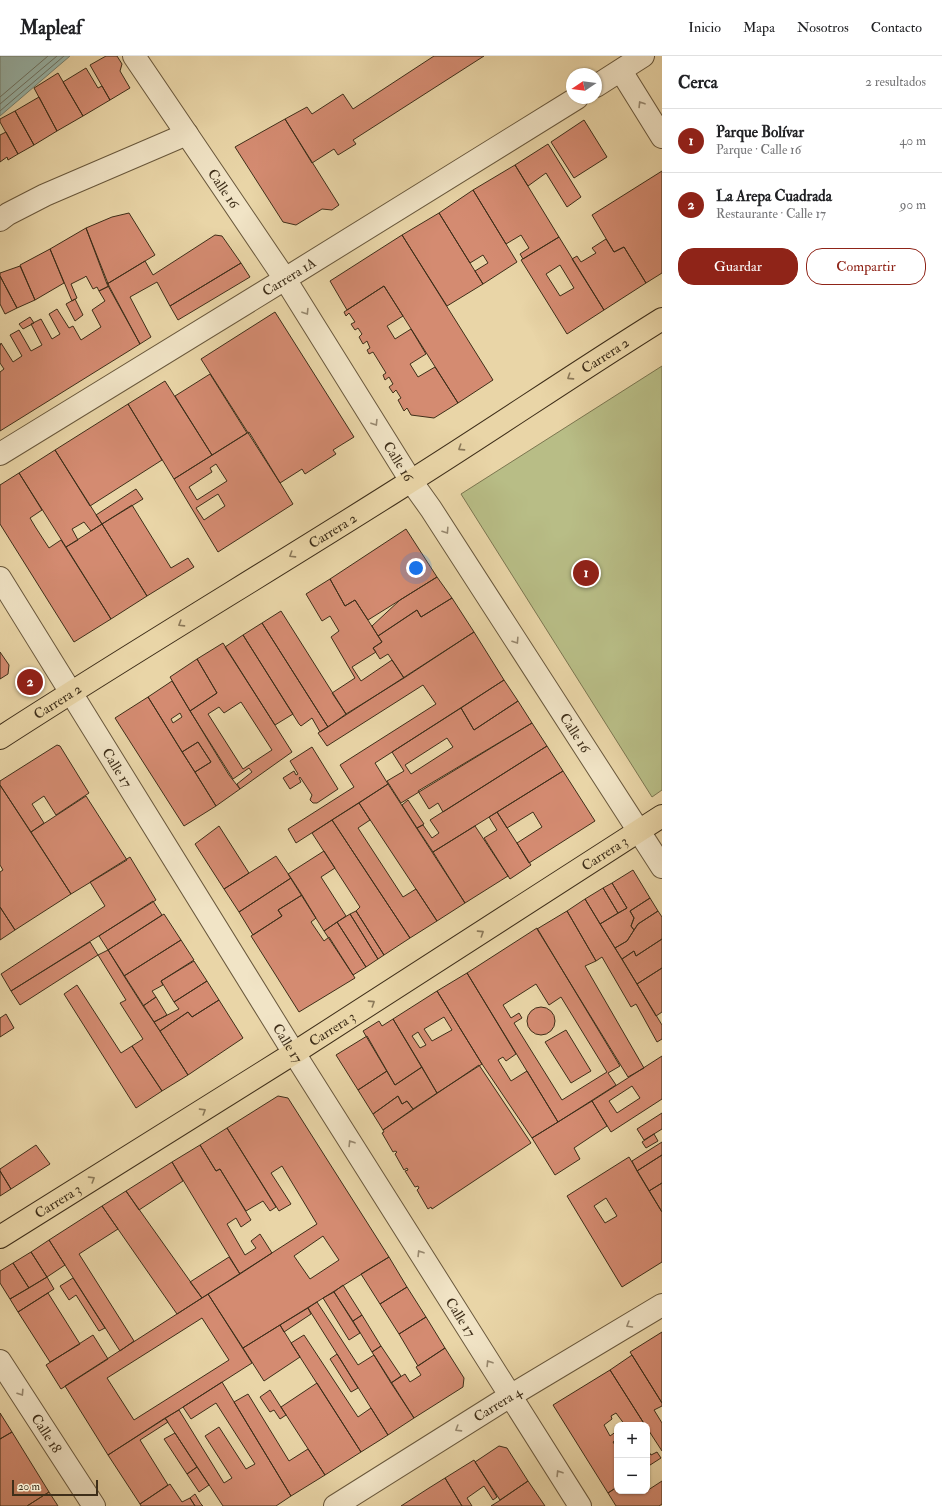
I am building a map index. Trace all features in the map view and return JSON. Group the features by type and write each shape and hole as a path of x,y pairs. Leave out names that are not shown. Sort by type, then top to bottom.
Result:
{"main road":[{"name":"Carrera 2","path":"0,738 71,692 411,481 574,374 662,319"},
{"name":"Carrera 3","path":"0,1237 294,1053 662,816"}],"street":[{"name":"Calle 16","path":"134,56 285,279 411,481 431,509 662,867"},
{"path":"602,82 643,56"},
{"path":"621,70 662,137"},
{"name":"Carrera 1A","path":"0,454 567,104"},
{"path":"0,220 8,214 45,195 187,134"},
{"name":"Calle 17","path":"0,578 294,1053 580,1506"},
{"name":"Carrera 4","path":"335,1506 510,1396 662,1305"},
{"name":"Calle 18","path":"0,1361 94,1506"}],"green space":[{"path":"662,366 662,790 652,797 461,494"}],"water":[{"path":"0,56 70,56 0,116"}],"building":[{"path":"106,56 117,56 122,64 120,71 130,88 110,100 90,65"},
{"path":"434,56 484,56 353,140 356,144 338,155 334,149 312,163 285,119 307,107 312,114 343,94 353,109"},
{"path":"86,68 98,88 102,86 110,100 83,116 63,82"},
{"path":"58,73 83,116 57,131 34,88"},
{"path":"39,97 57,131 34,145 15,111"},
{"path":"15,111 34,145 18,154 0,122 0,119"},
{"path":"285,119 339,205 332,210 322,209 296,225 283,222 235,147"},
{"path":"584,120 607,157 574,178 551,142"},
{"path":"6,132 18,154 8,160 7,157 0,162 0,135"},
{"path":"548,144 581,197 567,207 546,173 528,186 515,165"},
{"path":"515,165 559,237 523,259 520,254 529,248 521,235 506,244 473,190"},
{"path":"662,171 662,273 646,283 624,247 614,252 592,215"},
{"path":"473,190 517,262 483,284 475,271 488,263 483,255 470,263 439,213"},
{"path":"129,213 155,255 107,284 86,228 112,217"},
{"path":"439,213 483,284 447,306 402,235"},
{"path":"86,228 109,286 99,291 97,287 93,289 86,276 71,284 77,298 72,301 50,249"},
{"path":"215,235 222,236 241,263 170,306 157,282 130,297 151,337 140,344 107,284 145,261 153,275"},
{"path":"402,235 493,380 458,403 384,286 347,310 330,281"},
{"path":"559,237 604,310 567,334 521,260","holes":["560,265 574,288 560,296 546,274"]},
{"path":"606,239 614,252 624,247 646,283 604,310 572,259 577,256 581,262 596,253 592,248"},
{"path":"50,249 64,283 35,300 20,265"},
{"path":"241,263 250,277 178,320 170,306"},
{"path":"20,266 35,300 17,308 0,276 0,273"},
{"path":"0,276 17,308 5,314 0,304"},
{"path":"109,286 140,344 0,431 0,372 4,369 0,363 1,343 13,362 22,356 10,335 19,330 31,351 42,345 31,324 41,319 52,339 60,334 49,314 57,309 69,328 73,326 81,340 101,327 92,310 105,301 99,291"},
{"path":"384,286 403,316 387,326 395,339 411,329 426,354 410,364 418,377 435,367 458,403 434,418 411,415 407,408 404,411 398,400 401,398 396,390 393,393 389,387 393,384 389,377 385,380 383,375 386,373 373,352 369,354 367,350 370,348 367,341 363,344 359,337 362,334 358,328 355,330 351,324 355,322 349,313 346,316 344,312"},
{"path":"75,299 83,315 75,321 66,304"},
{"path":"275,312 354,437 333,450 336,454 305,474 302,469 280,483 201,359"},
{"path":"30,317 34,323 23,329 19,324"},
{"path":"210,374 247,433 212,455 175,396"},
{"path":"165,381 212,455 174,479 128,404"},
{"path":"128,404 162,460 90,506 55,450"},
{"path":"249,432 293,504 218,552 174,479","holes":["216,464 227,481 197,500 189,487 212,472 210,468","218,494 225,506 204,520 196,508"]},
{"path":"55,450 102,524 91,531 84,522 72,529 78,540 66,547 19,473"},
{"path":"19,473 42,510 30,518 36,528 49,548 61,540 111,619 74,642 0,524 0,485"},
{"path":"136,489 143,499 102,524 96,515"},
{"path":"132,505 171,568 188,558 194,567 147,596 102,524"},
{"path":"102,524 147,596 111,619 66,547"},
{"path":"406,529 437,577 368,620 355,600 345,606 330,579"},
{"path":"437,577 452,598 421,617 417,610 378,636 372,626 400,600"},
{"path":"330,579 345,606 355,600 382,642 373,648 376,652 352,667 361,681 392,660 404,678 346,714 332,693 355,678 331,637 339,631 330,616 322,621 306,594"},
{"path":"452,598 474,632 404,678 388,654 380,659 373,648 382,642 378,636 417,610 421,617"},
{"path":"281,611 346,714 328,727 262,623"},
{"path":"262,623 328,727 320,732 312,718 301,726 299,724 243,635"},
{"path":"474,632 504,680 375,763 388,784 296,843 288,829 354,787 340,765 436,704 423,685 327,746 318,733"},
{"path":"243,635 293,714 275,725 225,647"},
{"path":"223,643 292,752 240,789 237,784 252,772 249,768 233,779 190,711 217,693 197,659","holes":["241,702 272,750 243,769 208,714 219,707 224,713"]},
{"path":"0,652 9,665 8,674 0,679"},
{"path":"197,659 217,693 190,711 170,677"},
{"path":"504,680 518,701 474,730 461,708"},
{"path":"172,681 229,775 240,789 216,806 195,772 211,762 198,742 182,752 148,697","holes":["180,713 182,717 173,723 171,719"]},
{"path":"148,697 216,806 184,826 115,718"},
{"path":"518,701 532,723 401,803 387,781 404,771 392,752 461,708 474,730","holes":["447,738 453,747 411,774 405,765"]},
{"path":"532,723 547,746 443,812 438,803 429,809 418,791"},
{"path":"198,742 211,762 195,772 182,752"},
{"path":"57,745 60,746 89,793 56,815 44,796 32,804 44,823 31,832 0,785 0,781"},
{"path":"547,746 563,771 433,852 417,828 423,825 432,838 439,833 430,820"},
{"path":"312,747 338,789 317,803 313,803 310,800 312,795 300,777 301,782 290,789 283,778 294,771 296,775 298,774 290,761"},
{"path":"563,771 595,821 529,863 517,843 542,827 533,812 507,828 497,812"},
{"path":"388,784 465,903 437,921 359,803"},
{"path":"0,785 71,894 15,930 0,907 0,872 3,870 0,865"},
{"path":"86,796 127,860 71,894 31,832"},
{"path":"408,800 424,824 417,828 402,805"},
{"path":"359,803 370,820 358,828 403,897 416,889 437,921 410,938 332,820"},
{"path":"497,812 531,865 510,879 484,838 497,830 489,817"},
{"path":"332,820 410,938 384,955 356,911 360,907 312,833"},
{"path":"219,826 249,873 224,889 195,844"},
{"path":"475,826 508,876 465,903 433,852"},
{"path":"324,851 335,868 321,877 346,916 324,931 288,874"},
{"path":"276,856 291,878 239,912 224,889"},
{"path":"130,857 156,900 11,991 1,974 105,906 90,882"},
{"path":"633,870 650,898 630,911 634,918 631,926 634,930 627,941 615,948 600,924 627,908 612,883"},
{"path":"291,878 302,895 278,910 282,916 253,935 239,912"},
{"path":"612,883 627,908 618,913 603,888"},
{"path":"603,888 618,913 600,924 585,899"},
{"path":"302,895 316,918 311,922 324,941 329,937 355,978 299,1012 251,936 282,916 278,910"},
{"path":"650,898 658,911 638,924 634,930 631,926 634,918 630,911"},
{"path":"585,899 662,1025 662,1039 657,1042 636,1004 631,1007 602,957 596,961 567,911"},
{"path":"153,901 162,915 108,950 99,936"},
{"path":"0,907 15,930 0,940"},
{"path":"356,911 384,955 378,959 350,914"},
{"path":"567,911 596,961 585,966 644,1068 628,1077 537,929"},
{"path":"658,911 662,917 662,939 636,956 634,951 622,959 615,948 627,941 638,924"},
{"path":"164,914 181,940 124,976 108,950"},
{"path":"350,914 378,959 366,967 337,922"},
{"path":"337,922 366,967 353,975 324,931"},
{"path":"537,928 620,1066 608,1073 616,1085 558,1122 467,973","holes":["536,984 549,1005 561,997 607,1072 562,1100 514,1023 522,1018 519,1013 511,1018 503,1005"]},
{"path":"662,939 662,968 637,984 622,959 634,951 636,956"},
{"path":"181,940 194,960 161,981 163,985 152,991 156,997 143,1006 124,976"},
{"path":"90,942 98,955 20,1005 11,991"},
{"path":"108,950 188,1075 162,1091 132,1046 143,1039 120,1003 126,1000 98,955"},
{"path":"194,961 207,981 174,1002 161,981"},
{"path":"662,968 662,1012 656,1016 637,984"},
{"path":"467,973 516,1054 506,1061 503,1057 498,1060 511,1081 527,1071 558,1122 532,1138 482,1064 437,991"},
{"path":"207,981 219,1000 192,1017 188,1012 160,1031 154,1022 179,1009 174,1002"},
{"path":"77,985 121,1053 132,1046 162,1091 136,1108 64,994"},
{"path":"437,991 482,1064 437,1093 393,1019","holes":["444,1017 452,1030 432,1041 424,1029","418,1032 426,1045 420,1048 412,1036"]},
{"path":"156,997 167,1015 154,1022 143,1006"},
{"path":"219,1000 243,1038 188,1075 160,1031 188,1012 192,1017"},
{"path":"541,1007 551,1011 555,1021 551,1031 541,1035 531,1031 527,1021 531,1011"},
{"path":"6,1014 14,1028 0,1037 0,1018"},
{"path":"393,1019 422,1067 395,1085 363,1031 379,1021 382,1026"},
{"path":"566,1030 591,1071 571,1083 545,1042"},
{"path":"367,1036 387,1071 358,1090 336,1055"},
{"path":"662,1056 662,1099 611,1132 592,1101","holes":["632,1086 640,1098 617,1113 609,1101"]},
{"path":"479,1065 531,1143 432,1209 431,1207 428,1209 417,1190 419,1188 418,1186 415,1187 405,1171 408,1170 407,1168 404,1170 395,1154 397,1152 393,1152 382,1133 384,1132 383,1130"},
{"path":"422,1067 437,1093 413,1109 407,1101 402,1104 398,1096 373,1114 358,1090 387,1071 395,1085"},
{"path":"278,1096 288,1098 389,1257 243,1348 208,1294 317,1224 282,1166 271,1173 291,1204 279,1211 227,1128","holes":["323,1236 339,1260 310,1279 294,1256"]},
{"path":"398,1096 402,1104 407,1101 413,1109 383,1130 373,1114"},
{"path":"592,1101 607,1126 574,1148 580,1159 555,1175 532,1138"},
{"path":"662,1113 662,1129 644,1140 637,1129"},
{"path":"227,1128 276,1207 270,1211 263,1201 246,1211 220,1169 216,1171 200,1145"},
{"path":"654,1134 658,1141 646,1148 642,1142"},
{"path":"662,1142 662,1155 637,1171 632,1161"},
{"path":"36,1145 50,1164 11,1189 0,1169"},
{"path":"200,1145 216,1171 220,1169 251,1220 241,1227 236,1218 227,1224 245,1255 256,1248 251,1241 260,1234 272,1253 240,1274 172,1162"},
{"path":"662,1155 662,1183 649,1191 637,1171"},
{"path":"629,1157 662,1212 662,1262 622,1287 567,1196","holes":["606,1198 617,1216 605,1223 594,1206"]},
{"path":"172,1162 183,1181 139,1210 126,1191"},
{"path":"0,1171 11,1189 0,1196"},
{"path":"662,1183 662,1212 649,1191"},
{"path":"126,1191 202,1298 177,1314 102,1206"},
{"path":"102,1206 118,1229 79,1254 134,1341 120,1351 49,1240"},
{"path":"49,1240 65,1265 47,1277 31,1252"},
{"path":"31,1252 47,1277 29,1288 13,1263"},
{"path":"229,1257 240,1274 202,1298 190,1282"},
{"path":"389,1257 407,1287 380,1304 361,1274"},
{"path":"13,1263 29,1288 10,1299 0,1283 0,1271"},
{"path":"47,1277 54,1289 18,1312 10,1299"},
{"path":"73,1278 105,1328 99,1331 76,1295 69,1300 60,1286"},
{"path":"343,1285 362,1315 353,1321 334,1292"},
{"path":"407,1287 426,1317 399,1334 380,1304"},
{"path":"334,1292 360,1333 349,1340 323,1298"},
{"path":"48,1293 80,1344 50,1362 18,1312"},
{"path":"208,1294 252,1363 108,1455 65,1386","holes":["202,1318 229,1360 134,1420 107,1378"]},
{"path":"317,1302 358,1365 374,1355 414,1418 388,1435 308,1308"},
{"path":"308,1308 311,1314 284,1332 280,1325"},
{"path":"362,1315 381,1346 372,1352 353,1321"},
{"path":"426,1317 445,1348 418,1366 399,1334"},
{"path":"280,1325 300,1357 264,1381 243,1348"},
{"path":"662,1332 662,1403 630,1352"},
{"path":"93,1335 108,1359 61,1389 46,1365"},
{"path":"304,1335 358,1417 371,1408 388,1435 361,1452 291,1343"},
{"path":"381,1346 401,1376 391,1383 372,1352"},
{"path":"445,1348 464,1378 463,1387 414,1418 391,1383 405,1374 410,1382 421,1375 416,1367"},
{"path":"337,1354 358,1388 351,1392 330,1359"},
{"path":"632,1355 662,1403 662,1406 654,1410 662,1423 662,1451 650,1433 650,1422 643,1422 610,1370"},
{"path":"610,1370 643,1422 623,1422 616,1413 611,1416 612,1419 604,1425 610,1436 614,1433 614,1489 608,1493 553,1405"},
{"path":"222,1382 291,1496 276,1506 223,1506 165,1418 179,1410 224,1483 232,1478 205,1436 219,1427 246,1469 255,1464 216,1403 191,1419 183,1407"},
{"path":"317,1383 361,1452 325,1475 281,1407"},
{"path":"270,1390 286,1415 280,1419 274,1410 270,1412 260,1397"},
{"path":"248,1394 289,1461 308,1449 325,1475 291,1496 234,1402"},
{"path":"0,1413 12,1432 0,1439"},
{"path":"165,1418 168,1422 140,1440 168,1485 140,1504 108,1455"},
{"path":"12,1432 49,1492 27,1506 0,1506 0,1439"},
{"path":"175,1433 197,1467 187,1474 164,1439"},
{"path":"499,1446 507,1448 528,1481 500,1500 475,1462"},
{"path":"657,1452 661,1458 650,1465 650,1454 651,1455"},
{"path":"474,1460 497,1497 493,1500 484,1486 467,1498 472,1506 462,1506 445,1478"},
{"path":"197,1467 209,1485 199,1492 187,1474"},
{"path":"445,1478 462,1506 401,1506 429,1488"},
{"path":"528,1481 545,1506 491,1506 499,1501"},
{"path":"662,1481 662,1504 659,1506 616,1506 608,1493 614,1489 614,1494 650,1494 650,1489"},
{"path":"170,1484 182,1502 190,1498 195,1506 141,1506 140,1504"},
{"path":"49,1492 58,1506 27,1506"},
{"path":"195,1494 203,1506 195,1506 190,1498"}],"place":[{"name":"Parque Bolívar","path":"586,573"},
{"name":"La Arepa Cuadrada","path":"30,682"}]}
